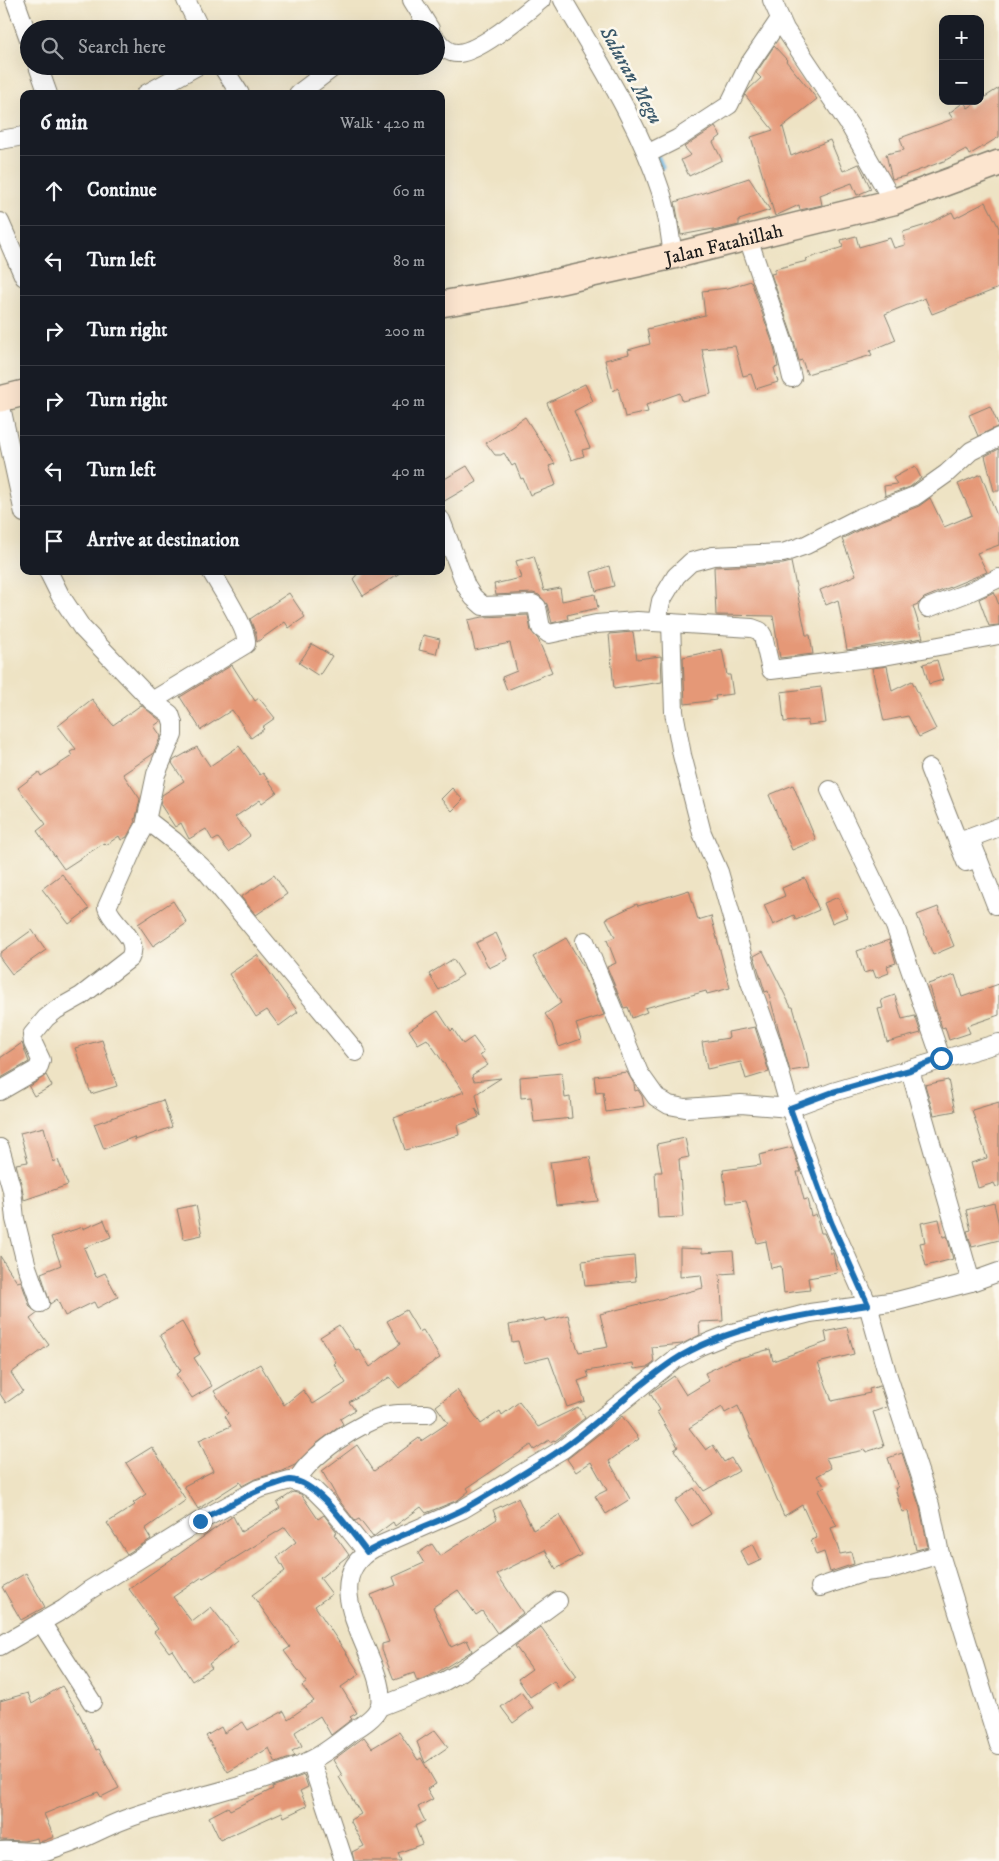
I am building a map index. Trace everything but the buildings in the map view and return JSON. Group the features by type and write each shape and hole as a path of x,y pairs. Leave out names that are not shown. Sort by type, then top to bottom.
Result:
{"street":[{"path":"15,0 22,20"},
{"path":"186,0 196,20"},
{"path":"412,0 424,20"},
{"path":"445,48 450,52 458,53 478,45 496,36 542,0"},
{"path":"563,0 652,152 668,222 673,256"},
{"path":"772,0 780,19 850,126 893,202"},
{"path":"652,152 678,139 729,106 748,66 780,19"},
{"path":"41,75 47,90"},
{"path":"153,90 181,75"},
{"path":"228,75 237,90"},
{"path":"303,90 323,75"},
{"path":"0,140 20,137"},
{"name":"Jalan Fatahillah","path":"445,303 516,291 673,256 893,202 999,163"},
{"path":"0,222 20,268"},
{"path":"748,238 784,344 792,378"},
{"path":"20,395 0,400 20,494"},
{"path":"999,437 971,451 946,474 915,496 860,518 806,545 782,553 713,556 692,562 676,576 661,600 674,712 682,755 702,833 719,872 742,956 770,1038 790,1108 831,1222 868,1305 887,1373 930,1505 940,1554 999,1745"},
{"path":"445,531 472,597 483,606 533,604 537,606 541,628 549,634 596,624 637,621 752,628 758,630 763,636 771,670 884,656 999,635"},
{"path":"0,1092 38,1069 41,1060 33,1043 32,1035 46,1018 81,996 132,955 133,945 128,935 111,916 107,907 147,820 156,774 173,735 173,723 170,714 152,701 82,628 60,595 50,575"},
{"path":"152,701 246,644 248,638 213,575"},
{"path":"928,608 999,578"},
{"path":"929,768 964,840 978,858 996,905 999,904"},
{"path":"830,790 895,926 941,1058"},
{"path":"147,820 174,841 206,871 356,1052"},
{"path":"964,840 999,827"},
{"path":"585,941 639,1073 656,1097 669,1106 685,1108 741,1104 790,1108 833,1092 999,1042"},
{"path":"910,1070 971,1282"},
{"path":"0,1148 12,1190 15,1219 40,1303"},
{"path":"0,1851 46,1852 77,1842 126,1819 272,1777 311,1761 364,1723 378,1710 381,1700 379,1680 357,1629 349,1598 349,1580 352,1567 367,1552 463,1509 563,1449 674,1360 700,1346 732,1334 810,1313 897,1301 971,1282 999,1272"},
{"path":"297,1482 299,1475 307,1465 360,1426 388,1415 428,1414"},
{"path":"0,1646 200,1521 258,1489 290,1480 304,1484 314,1490 329,1505 367,1552"},
{"path":"820,1587 864,1572 891,1569 940,1554"},
{"path":"379,1707 443,1682 462,1672 558,1601"},
{"path":"41,1622 92,1702"},
{"path":"311,1761 344,1861"}],"waterway":[{"name":"Saluran Megu","path":"606,56 627,94"},
{"name":"Saluran Megu","path":"657,156 662,167"}],"route":[{"path":"200,1521 258,1489 290,1480 304,1484 314,1490 329,1505 367,1552 463,1509 563,1449 674,1360 700,1346 732,1334 810,1313 868,1305 831,1222 790,1108 833,1092 910,1070 941,1058"}]}
